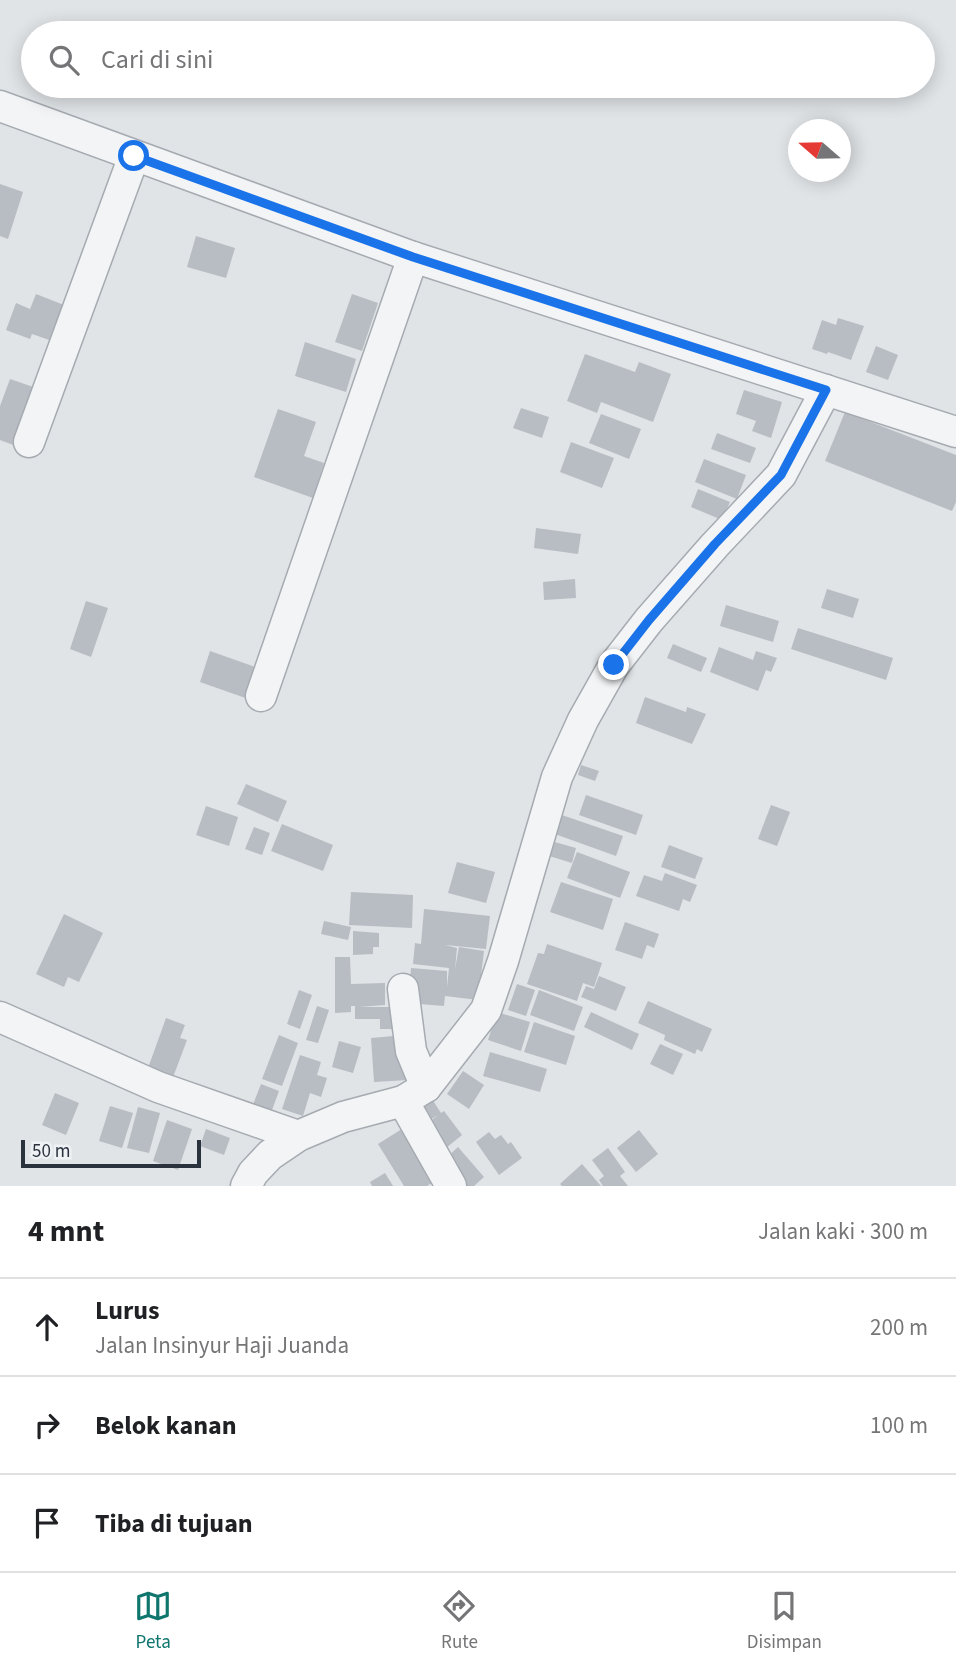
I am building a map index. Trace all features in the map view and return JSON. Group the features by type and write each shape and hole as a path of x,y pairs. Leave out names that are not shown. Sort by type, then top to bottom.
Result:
{"street":[{"path":"0,106 413,257 956,432"},
{"path":"29,442 134,156"},
{"path":"261,696 413,257"},
{"path":"246,1186 253,1173 270,1155 298,1136 343,1117 415,1094 486,1010 557,777 583,720 614,665 649,620 715,544 781,475 826,390"},
{"path":"403,989 415,1094 451,1186"},
{"path":"0,1017 158,1087 298,1136"}],"building":[{"path":"0,184 23,192 8,239 0,236"},
{"path":"196,236 235,248 226,278 187,267"},
{"path":"36,294 69,307 55,342 32,334 30,339 6,330 16,303 30,309"},
{"path":"352,294 378,303 362,351 335,342"},
{"path":"838,318 864,326 851,360 812,349 822,320 836,325"},
{"path":"305,342 356,359 346,392 295,376"},
{"path":"876,346 898,355 888,380 866,372"},
{"path":"585,354 635,372 639,362 671,374 653,422 601,402 597,413 567,401"},
{"path":"10,379 42,390 21,448 0,440 0,406"},
{"path":"744,390 782,402 771,438 752,431 756,421 736,414"},
{"path":"521,408 549,417 542,438 513,428"},
{"path":"278,409 316,422 304,456 324,463 313,498 254,477"},
{"path":"845,412 956,455 956,502 952,511 825,461"},
{"path":"601,414 641,429 629,459 589,443"},
{"path":"717,433 756,448 750,463 711,449"},
{"path":"571,442 614,458 602,488 560,472"},
{"path":"704,459 746,475 737,499 695,482"},
{"path":"698,489 730,502 722,520 691,507"},
{"path":"536,528 581,534 578,554 534,548"},
{"path":"575,579 576,598 544,600 543,582"},
{"path":"827,589 859,599 853,618 821,608"},
{"path":"86,601 108,608 91,657 70,649"},
{"path":"726,605 779,621 773,642 720,626"},
{"path":"798,628 893,658 886,680 791,649"},
{"path":"673,644 707,658 701,672 667,658"},
{"path":"719,647 753,660 756,651 777,658 771,672 766,670 758,691 710,672"},
{"path":"210,651 264,670 254,701 200,682"},
{"path":"645,697 686,712 687,707 706,714 692,744 636,723"},
{"path":"581,765 599,771 595,781 578,775"},
{"path":"246,784 287,801 278,822 237,804"},
{"path":"586,795 643,815 636,835 579,815"},
{"path":"771,805 790,812 777,846 758,839"},
{"path":"206,806 238,817 229,846 196,835"},
{"path":"559,814 623,836 616,856 552,833"},
{"path":"282,824 333,845 323,871 271,851"},
{"path":"254,827 270,833 262,855 245,849"},
{"path":"551,841 576,848 572,863 546,855"},
{"path":"669,845 703,858 695,879 661,867"},
{"path":"577,852 630,872 620,898 567,878"},
{"path":"457,862 495,872 486,903 448,893"},
{"path":"665,873 697,885 690,902 683,899 679,911 636,896 644,875 662,881"},
{"path":"561,882 613,899 603,930 550,912"},
{"path":"351,892 413,895 412,928 349,925"},
{"path":"424,909 490,916 486,949 445,945 457,948 455,969 459,947 484,951 478,1000 445,996 444,1006 408,1003 411,968 447,971 447,987 449,968 413,964 415,943 421,944"},
{"path":"64,914 103,933 79,982 68,977 64,987 36,974"},
{"path":"324,921 351,927 348,940 321,934"},
{"path":"625,922 659,934 654,948 647,945 642,959 615,950"},
{"path":"353,931 379,933 379,947 373,947 373,954 353,955"},
{"path":"547,944 602,963 594,987 583,983 577,1001 527,984 538,953 544,954"},
{"path":"335,957 350,957 351,984 385,983 385,1005 359,1007 392,1007 392,1029 380,1029 380,1019 355,1019 355,1006 351,1006 351,1012 335,1013"},
{"path":"599,976 626,987 616,1011 581,997 586,986 594,989"},
{"path":"517,984 535,990 526,1016 508,1010"},
{"path":"299,990 312,995 300,1029 287,1024"},
{"path":"539,990 583,1007 574,1031 530,1015"},
{"path":"648,1001 712,1029 702,1052 697,1049 695,1054 664,1040 665,1035 638,1023"},
{"path":"317,1006 329,1010 318,1043 306,1040"},
{"path":"497,1012 530,1022 521,1051 488,1040"},
{"path":"591,1012 639,1034 632,1050 584,1027"},
{"path":"166,1018 185,1025 180,1038 187,1040 172,1080 147,1071"},
{"path":"534,1022 575,1036 566,1065 524,1052"},
{"path":"279,1035 298,1043 282,1086 262,1079"},
{"path":"405,1035 408,1080 374,1082 371,1038"},
{"path":"339,1041 361,1047 353,1073 332,1067"},
{"path":"660,1044 683,1054 673,1075 650,1064"},
{"path":"490,1052 547,1069 540,1092 483,1076"},
{"path":"300,1055 321,1062 317,1075 327,1078 321,1097 310,1093 303,1116 282,1109"},
{"path":"463,1071 484,1085 469,1109 447,1094"},
{"path":"261,1084 279,1091 268,1121 249,1115"},
{"path":"426,1090 441,1113 444,1111 462,1135 446,1148 427,1124 438,1115 427,1122 412,1099"},
{"path":"55,1093 79,1103 66,1135 42,1125"},
{"path":"110,1106 133,1113 122,1148 99,1141"},
{"path":"138,1107 160,1113 149,1153 127,1148"},
{"path":"167,1120 192,1129 178,1170 153,1161"},
{"path":"405,1127 437,1180 427,1186 404,1186 378,1144"},
{"path":"206,1129 230,1138 224,1155 200,1146"},
{"path":"639,1130 658,1154 636,1172 617,1148"},
{"path":"489,1132 495,1139 501,1135 508,1144 511,1142 522,1158 499,1175 476,1142"},
{"path":"458,1147 484,1177 474,1186 467,1186 445,1159"},
{"path":"608,1148 625,1172 620,1176 628,1186 603,1186 599,1180 604,1176 592,1160"},
{"path":"582,1164 601,1186 560,1184"},
{"path":"385,1173 393,1186 372,1186 370,1182"}],"route":[{"path":"134,156 413,257 826,390 781,475 715,544 614,665"}]}
